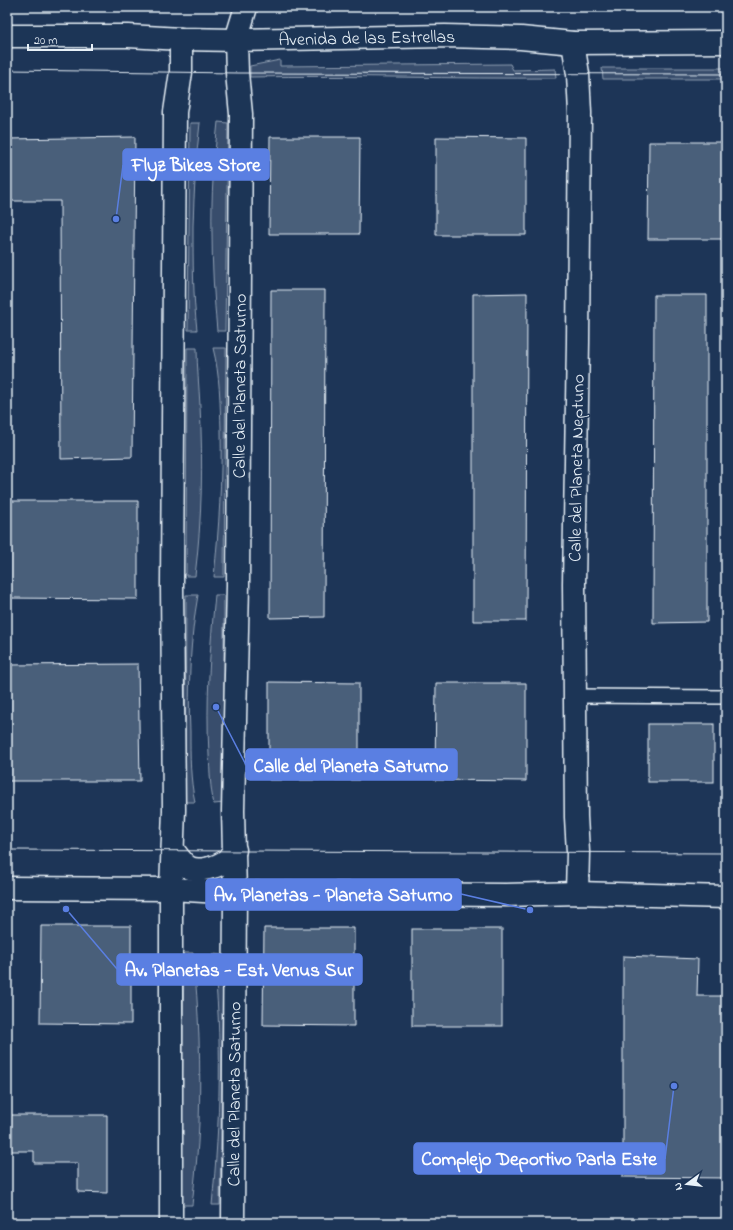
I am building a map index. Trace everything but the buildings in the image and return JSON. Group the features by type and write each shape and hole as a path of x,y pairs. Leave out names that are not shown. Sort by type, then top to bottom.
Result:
{"street":[{"name":"Calle del Planeta Saturno","path":"233,1223 235,850 233,811 238,585 241,122 236,40 246,7"},
{"name":"Avenida de las Estrellas","path":"7,36 128,36 236,40 445,36 521,38 573,43 726,42"},
{"path":"171,1223 171,889 174,810 172,569 174,112 181,72 181,39"},
{"name":"Calle del Planeta Neptuno","path":"573,43 578,74 580,113 574,584 576,817 578,852 577,893"},
{"path":"173,850 189,867 198,869 206,869 227,860 235,850"},
{"path":"7,888 171,889 235,894 506,895 577,893 726,897"}],"lane":[{"path":"575,696 726,697"}],"shaded area":[{"path":"280,60 280,66 510,64 513,70 555,69 556,78 326,76 250,77 250,66"},
{"path":"602,68 726,68 726,79 603,79"},
{"path":"218,122 228,123 225,331 217,331 212,258 212,191"},
{"path":"190,123 200,123 195,174 193,226 194,291 197,330 188,330"},
{"path":"187,348 197,348 201,427 202,469 195,576 186,576"},
{"path":"213,348 226,348 224,577 214,577 220,504 221,430 217,368"},
{"path":"186,595 198,595 191,646 189,698 192,785 195,802 185,802"},
{"path":"215,595 224,595 224,803 214,804 210,780 208,695"},
{"path":"184,953 193,953 199,1038 199,1123 192,1205 181,1205"},
{"path":"213,954 223,955 220,1205 212,1205 217,1143 219,1080 218,1017"}],"tram line":[{"path":"7,70 237,73 726,74"},
{"path":"7,850 726,853"}],"place":[{"name":"Flyz Bikes Store","path":"116,219"},
{"name":"Calle del Planeta Saturno","path":"216,707"},
{"name":"Av. Planetas - Est. Venus Sur","path":"66,909"},
{"name":"Av. Planetas - Planeta Saturno","path":"530,910"},
{"name":"Complejo Deportivo Parla Este","path":"674,1086"}]}
